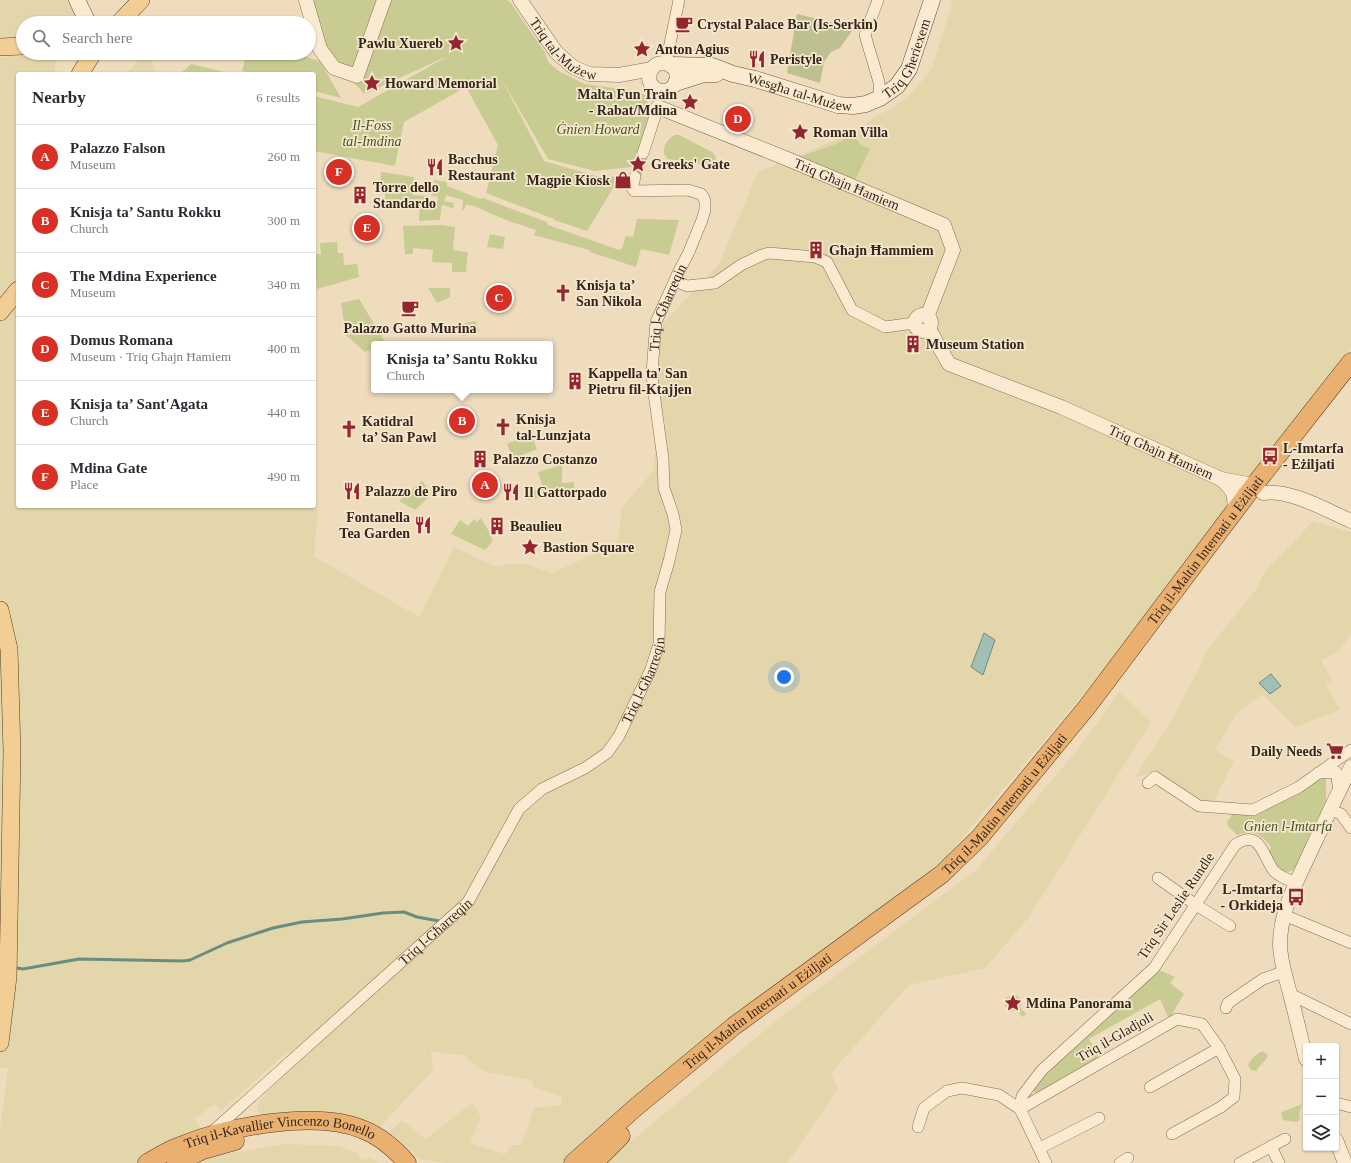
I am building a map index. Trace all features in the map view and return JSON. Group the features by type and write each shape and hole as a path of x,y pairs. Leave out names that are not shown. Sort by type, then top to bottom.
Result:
{"highway":[{"name":"Triq il-Maltin Internati u Eżiljati","path":"594,1163 642,1114 743,1031 948,879 986,844 1095,712 1351,362"},
{"name":"Triq il-Maltin Internati u Eżiljati","path":"574,1163 636,1107 734,1026 942,874 980,836 1087,707 1235,512 1260,488 1351,379"},
{"name":"Triq il-Kavallier Vincenzo Bonello","path":"147,1163 178,1146 209,1136 255,1126 318,1120 351,1125 380,1137 407,1163"},
{"name":"Triq il-Kavallier Vincenzo Bonello","path":"176,1163 202,1150 242,1139 316,1131 346,1136 369,1144 384,1154 393,1163"}],"main road":[{"path":"125,16 141,0"},
{"name":"Triq Għeriexem","path":"873,101 897,86 909,69 932,0"},
{"path":"0,47 16,46"},
{"path":"79,72 81,60"},
{"path":"80,72 89,60"},
{"name":"Wesgħa tal-Mużew","path":"668,64 712,66 733,74 755,79 838,105 853,106 873,101"},
{"name":"Wesgħa tal-Mużew","path":"664,88 704,74 733,74"},
{"path":"0,312 16,292"},
{"path":"0,610 9,649 12,752 8,977 0,1043"}],"street":[{"path":"306,0 311,16"},
{"path":"316,35 320,49 334,68 357,76 384,0"},
{"name":"Triq tal-Mużew","path":"520,0 556,52 573,68 589,74 619,75 652,68"},
{"path":"668,64 671,38 679,0"},
{"path":"873,101 879,82 865,35 878,0"},
{"path":"643,153 664,88 677,79 676,71 668,64 658,64 652,68 649,76 651,84 664,88"},
{"name":"Triq tal-Mużew","path":"619,75 664,88"},
{"name":"Triq Għajn Ħamiem","path":"658,106 944,225 954,250 928,323 949,364 1061,407 1220,479 1248,484 1271,492 1291,495 1351,521"},
{"name":"Triq l-Għarreqin","path":"209,1136 468,902 519,809 542,789 585,768 608,753 619,736 651,669 658,648 660,631 660,592 675,538 675,523 664,488 652,372 656,322 688,254 705,210 704,198 695,191 634,191 632,188 635,178"},
{"path":"675,281 687,286 716,283 741,265 762,254 769,253 816,257 827,262 852,310 885,327 914,323 917,329 924,332 928,323"},
{"name":"Triq Għajn Ħamiem","path":"1220,479 1234,493 1235,512"},
{"path":"1148,782 1155,777 1199,806 1253,810 1299,786 1351,750"},
{"path":"1303,1047 1283,972 1280,945 1284,915 1290,895 1329,809 1350,768 1335,761"},
{"path":"1318,773 1336,772 1339,791"},
{"path":"1329,809 1340,814 1351,828"},
{"name":"Triq Sir Leslie Rundle","path":"1020,1109 1022,1096 1042,1070 1154,968 1235,845 1244,840 1249,839 1254,841 1262,849 1275,872 1286,880 1296,883"},
{"path":"1158,878 1196,905 1230,926"},
{"path":"1284,915 1351,943"},
{"path":"1226,1008 1228,1003 1264,979 1283,972"},
{"path":"1290,994 1351,1024"},
{"name":"Triq il-Gladjoli","path":"1020,1109 1177,1019 1202,1024 1219,1048 1236,1079 1234,1097 1221,1107 1172,1134"},
{"path":"1150,1087 1219,1048"},
{"path":"918,1127 924,1108 947,1091 962,1088 999,1095 1008,1095 1026,1089"},
{"path":"999,1095 1020,1109 1046,1163"},
{"path":"247,1101 245,1111 246,1119 249,1124 255,1126"},
{"path":"1339,1104 1351,1107"},
{"path":"1040,1148 1099,1118"},
{"path":"1240,1163 1284,1139"},
{"path":"1271,1146 1279,1163"},
{"path":"1339,1148 1345,1163"}],"shaded area":[{"path":"0,0 70,0 77,16 16,16 16,37 0,38"},
{"path":"953,0 1351,0 1351,348 1115,657 945,858 661,1077 563,1163 445,1163 418,1159 414,1153 389,1132 402,1120 426,1139 472,1103 481,1117 470,1143 505,1154 512,1145 521,1145 534,1108 562,1105 561,1096 533,1087 533,1081 482,1071 465,1056 431,1051 433,1070 380,1127 356,1117 318,1111 263,1116 258,1112 257,1108 259,1102 298,1062 288,1051 221,1111 214,1104 194,1119 201,1129 150,1154 138,1163 0,1163 0,1129 8,1068 0,1067 0,57 16,56 16,60 56,60 54,72 16,72 16,508 318,509 314,556 419,617 454,547 494,566 523,563 553,573 616,543 620,527 621,508 654,470 658,400 658,329 719,264 758,172 860,130 876,116 894,107 907,98 927,75 933,65"},
{"path":"139,60 152,60 156,72 127,72"},
{"path":"1312,521 1351,532 1351,634 1338,652 1321,661 1333,681 1326,685 1340,710 1295,727 1262,694 1236,714 1215,750 1234,761 1213,803 1194,799 1155,772 1135,777 1167,728 1200,667 1204,654 1258,587 1264,572 1300,536"},
{"path":"1119,692 1151,722 1029,917 985,968 909,985 831,1073 838,1089 787,1163 606,1163 782,1016 976,870 1078,749"},
{"path":"286,1144 336,1146 359,1153 360,1158 366,1160 370,1158 379,1163 189,1163 202,1158"}],"green space":[{"path":"309,0 507,0 510,2 544,51 549,63 559,71 584,84 637,91 645,95 649,111 647,165 595,171 548,159 501,78 544,161 596,176 620,177 587,231 554,220 486,193 498,145 466,87 404,122 395,166 316,151 316,96 358,107 448,56 364,94 324,48 316,22 316,16 314,16"},
{"path":"797,14 854,28 840,48 831,52 824,62 820,83 787,73"},
{"path":"245,60 316,60 320,61 341,98 316,92 316,72 242,71"},
{"path":"191,64 224,72 182,72"},
{"path":"853,134 860,144 870,149 854,182 793,159 836,144"},
{"path":"675,135 679,135 712,152 716,157 714,163 708,165 668,159 664,154 665,146"},
{"path":"381,172 414,177 413,195 429,196 429,202 437,204 438,197 431,195 434,180 447,182 447,186 547,222 548,225 619,250 622,248 626,236 633,237 637,219 679,220 669,255 641,249 636,267 590,252 589,250 534,235 536,230 506,220 474,206 466,205 464,210 462,210 463,200 446,195 444,201 454,203 453,208 442,205 440,220 419,221 420,200 385,201 385,192 380,192"},
{"path":"440,225 455,227 453,250 468,252 466,272 452,272 452,263 432,262 433,250 413,248 413,254 405,254 403,226"},
{"path":"490,234 505,237 503,249 487,247"},
{"path":"337,242 338,253 343,253 344,265 357,264 359,277 317,289 316,254 321,254 320,243"},
{"path":"428,288 450,288 450,297 437,303"},
{"path":"359,299 384,341 371,341 371,349 365,352 346,335 341,303"},
{"path":"476,321 479,332 463,336 456,327 468,322"},
{"path":"531,434 537,449 513,459 507,444"},
{"path":"562,465 562,483 574,482 574,491 528,500 527,492 543,488 538,472"},
{"path":"422,481 432,494 415,510 399,501"},
{"path":"481,518 493,541 485,550 451,534 460,520 468,526 474,519 477,522"},
{"name":"Gnien l-Imtarfa","path":"1326,775 1326,803 1298,868 1286,873 1274,865 1269,852 1271,847 1260,835 1248,832 1237,835 1228,826 1227,822 1234,812 1284,798"},
{"path":"1159,970 1175,977 1170,983 1184,994 1169,1019 1160,999 1089,1039 1099,1058 1038,1095 1030,1088"},
{"path":"1011,995 1018,996 1021,1000 1020,1008 1026,1014 1023,1017 1016,1011 1010,1011 1005,1006 1005,999"},
{"path":"1263,1051 1268,1055 1267,1058 1257,1069 1257,1071 1251,1070 1248,1065 1252,1058"},
{"path":"1302,1104 1299,1114 1300,1120 1296,1122 1283,1120 1281,1114 1282,1112"}],"water":[{"path":"984,633 995,640 983,675 971,667"},
{"path":"1271,674 1281,686 1270,694 1259,683"}],"waterway":[{"path":"17,968 23,969 79,959 190,960 227,943 273,928 302,922 404,912 417,917 439,921"}],"tunnel":[{"path":"635,177 643,153"}],"place":[{"name":"Crystal Palace Bar (Is-Serkin)","path":"684,24"},
{"name":"Pawlu Xuereb","path":"456,43"},
{"name":"Anton Agius","path":"642,49"},
{"name":"Peristyle","path":"757,59"},
{"name":"Howard Memorial","path":"372,83"},
{"name":"Malta Fun Train - Rabat/Mdina","path":"690,102"},
{"name":"Domus Romana","path":"738,119"},
{"name":"Roman Villa","path":"800,132"},
{"name":"Greeks' Gate","path":"638,164"},
{"name":"Bacchus Restaurant","path":"435,167"},
{"name":"Mdina Gate","path":"339,172"},
{"name":"Magpie Kiosk","path":"623,180"},
{"name":"Torre dello Standardo","path":"360,195"},
{"name":"Knisja ta’ Sant'Agata","path":"367,228"},
{"name":"Għajn Ħammiem","path":"816,250"},
{"name":"Knisja ta’ San Nikola","path":"563,293"},
{"name":"The Mdina Experience","path":"499,298"},
{"name":"Palazzo Gatto Murina","path":"410,308"},
{"name":"Museum Station","path":"913,344"},
{"name":"Kappella ta' San Pietru fil-Ktajjen","path":"575,381"},
{"name":"Knisja ta’ Santu Rokku","path":"462,421"},
{"name":"Knisja tal-Lunzjata","path":"503,427"},
{"name":"Katidral ta’ San Pawl","path":"349,429"},
{"name":"L-Imtarfa - Eżiljati","path":"1270,456"},
{"name":"Palazzo Costanzo","path":"480,459"},
{"name":"Palazzo Falson","path":"485,485"},
{"name":"Palazzo de Piro","path":"352,491"},
{"name":"Il Gattorpado","path":"511,492"},
{"name":"Fontanella Tea Garden","path":"423,525"},
{"name":"Beaulieu","path":"497,526"},
{"name":"Bastion Square","path":"530,547"},
{"name":"Daily Needs","path":"1335,751"},
{"name":"L-Imtarfa - Orkideja","path":"1296,897"},
{"name":"Mdina Panorama","path":"1013,1003"}],"park label":[{"name":"Ġnien Howard","path":"598,129"},
{"name":"Il-Foss tal-Imdina","path":"372,134"}]}
